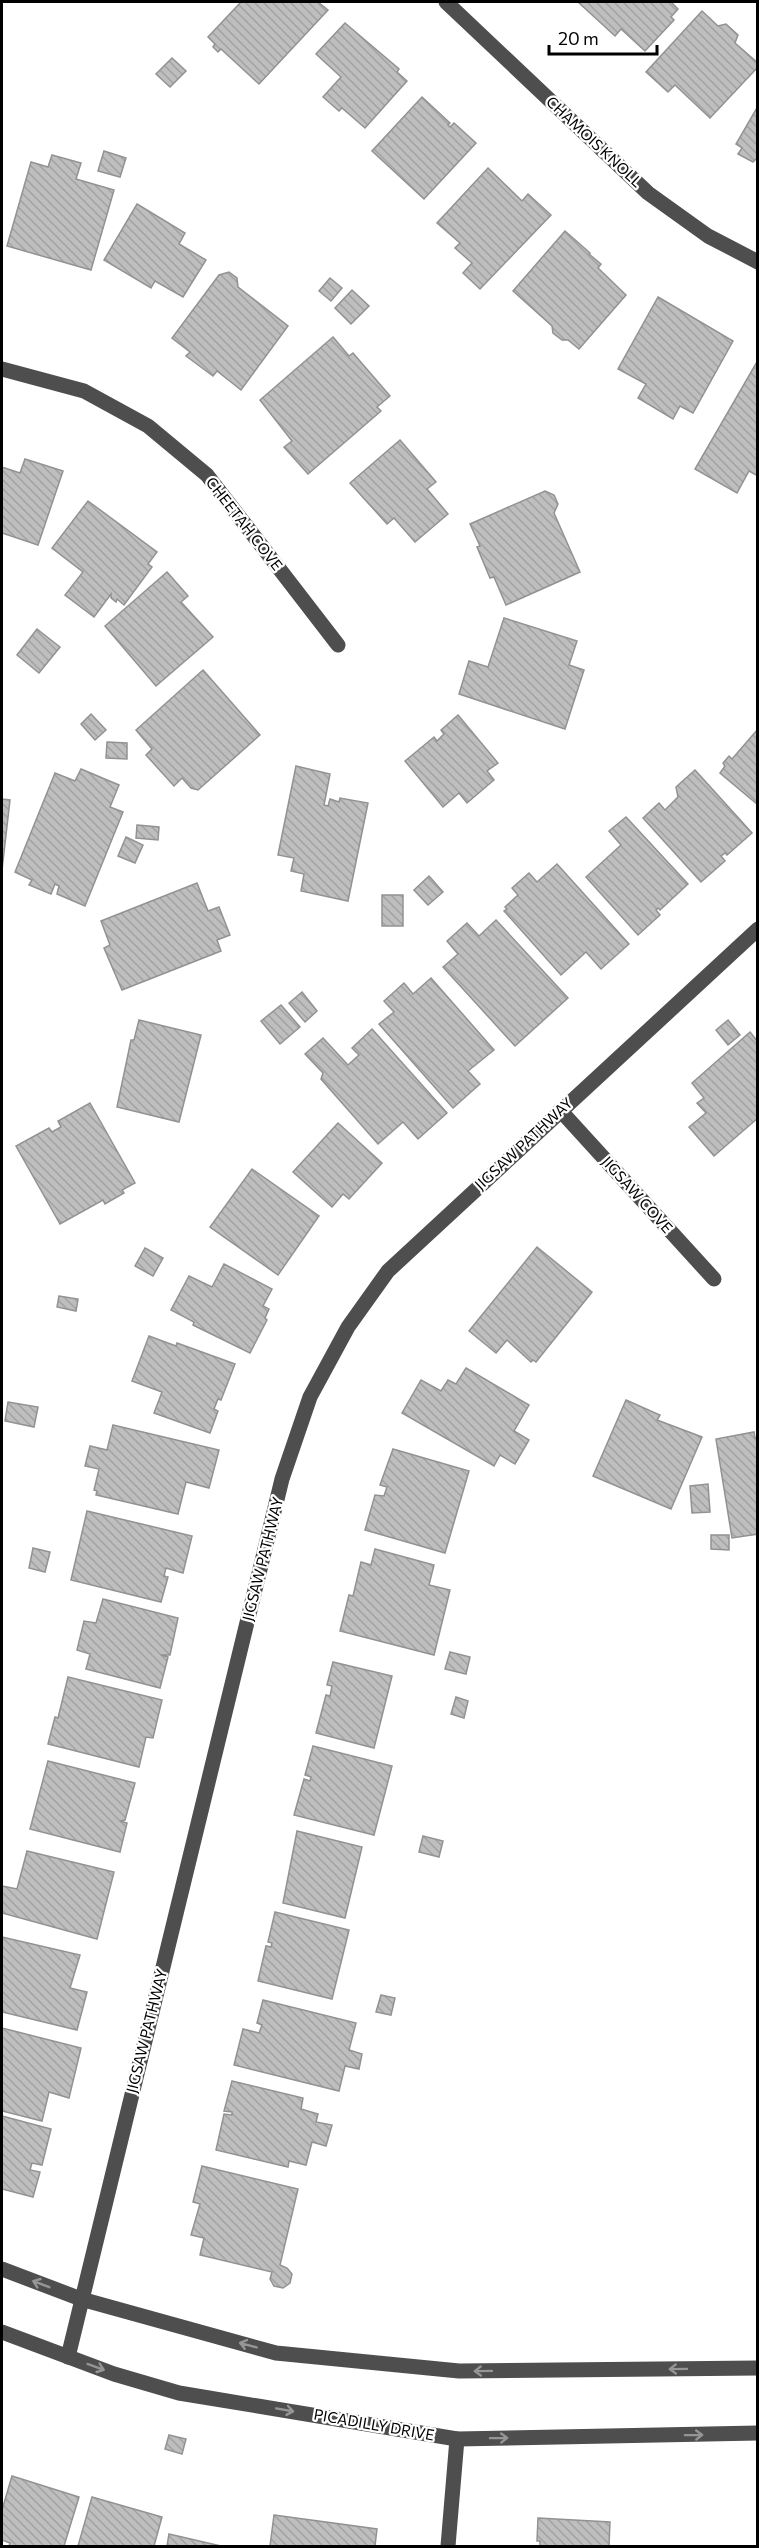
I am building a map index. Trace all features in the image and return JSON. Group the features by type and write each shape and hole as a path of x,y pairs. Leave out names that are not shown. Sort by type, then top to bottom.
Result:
{"street":[{"name":"CHAMOIS KNOLL","path":"446,2 648,193 708,236 758,262"},
{"name":"CHEETAH COVE","path":"2,369 84,391 148,426 207,475 338,645"},
{"name":"JIGSAW PATHWAY","path":"68,2357 282,1479 310,1397 348,1327 388,1271 758,929"},
{"name":"JIGSAW COVE","path":"560,1110 714,1279"},
{"path":"2,2270 81,2299 276,2353 447,2370 758,2368"},
{"name":"PICADILLY DRIVE","path":"2,2332 114,2374 179,2392 458,2439 758,2433"},
{"path":"448,2547 458,2439"}],"building":[{"path":"241,2 318,2 328,10 259,84 221,49 218,52 213,47 215,44 208,37"},
{"path":"578,2 671,2 678,9 671,17 674,20 645,51 621,29 615,36"},
{"path":"702,11 718,26 726,24 738,35 735,43 758,63 758,67 710,118 675,85 668,92 646,72"},
{"path":"345,23 399,69 397,72 407,81 365,128 342,108 339,111 323,97 341,77 316,54"},
{"path":"172,58 186,71 170,87 156,74"},
{"path":"422,97 450,123 448,125 450,127 454,123 476,143 424,199 372,151"},
{"path":"758,106 758,157 753,162 738,154 742,148 736,144"},
{"path":"104,151 126,158 120,177 98,171"},
{"path":"52,155 81,163 76,179 114,190 91,270 7,246 31,162 48,167"},
{"path":"488,168 522,201 528,194 551,215 480,289 463,273 472,263 455,248 460,243 437,223"},
{"path":"137,204 185,233 179,244 206,260 183,297 155,281 151,288 104,260"},
{"path":"565,231 601,264 598,268 626,295 579,349 568,340 562,340 553,333 552,326 513,291"},
{"path":"229,272 237,278 238,287 288,326 241,390 217,371 213,376 186,356 190,352 172,338 219,275"},
{"path":"330,278 342,288 331,301 319,291"},
{"path":"352,290 369,306 351,324 335,308"},
{"path":"658,297 733,341 693,413 680,406 673,419 638,398 646,384 618,369"},
{"path":"333,337 349,356 353,353 390,396 377,407 381,411 308,474 284,447 292,441 260,400"},
{"path":"758,360 758,476 749,471 737,493 695,469"},
{"path":"400,440 436,482 427,489 448,514 415,542 394,518 387,524 350,483"},
{"path":"25,459 63,471 38,545 2,533 2,467 20,473"},
{"path":"545,491 554,495 558,504 554,513 580,572 506,605 494,577 490,578 470,524"},
{"path":"88,501 157,552 148,564 152,567 124,605 117,599 116,602 111,598 111,594 94,617 65,595 83,572 52,548"},
{"path":"167,572 188,596 181,602 213,637 156,686 105,626"},
{"path":"504,618 577,641 569,665 584,670 565,729 459,694 469,661 488,667"},
{"path":"37,629 60,647 39,673 17,655"},
{"path":"203,670 260,735 198,790 191,788 182,778 174,786 146,755 152,749 136,730"},
{"path":"91,714 106,730 95,740 81,724"},
{"path":"458,715 498,763 487,771 494,780 467,803 459,793 443,807 405,761 434,737 437,741 444,734 441,730"},
{"path":"758,729 758,805 720,773 725,766 723,763 729,756 732,759"},
{"path":"107,742 127,743 127,759 106,758"},
{"path":"296,766 330,774 324,805 328,806 330,799 339,802 340,798 368,803 348,901 301,891 304,874 291,871 294,858 278,855"},
{"path":"81,769 119,785 110,807 123,812 85,906 57,894 59,886 55,884 51,894 29,885 32,880 15,872 55,773 75,781"},
{"path":"695,770 752,833 727,855 725,853 721,856 725,861 701,882 643,818 659,803 665,810 678,797 676,787"},
{"path":"2,799 10,800 2,870"},
{"path":"626,817 688,884 660,910 658,908 656,910 660,915 638,935 586,877 621,845 609,831"},
{"path":"137,825 159,827 158,840 136,838"},
{"path":"126,837 143,845 135,863 118,856"},
{"path":"557,864 629,944 601,969 586,952 561,975 504,911 507,909 505,907 518,895 512,888 529,873 537,882"},
{"path":"429,876 443,892 428,905 414,890"},
{"path":"197,883 208,911 219,907 230,935 217,940 221,951 122,990 104,948 110,945 101,921"},
{"path":"382,895 403,895 403,926 382,926"},
{"path":"496,920 568,998 515,1046 443,967 458,954 447,941 467,923 479,936"},
{"path":"431,978 494,1050 468,1071 480,1084 453,1108 379,1024 394,1012 384,1001 404,983 413,994"},
{"path":"302,992 317,1011 305,1022 289,1003"},
{"path":"281,1005 300,1027 280,1044 261,1021"},
{"path":"139,1020 201,1035 179,1122 117,1107 131,1040 134,1040"},
{"path":"728,1020 740,1035 728,1045 716,1030"},
{"path":"372,1029 447,1113 418,1139 403,1122 378,1144 321,1079 323,1073 305,1054 323,1038 348,1065 359,1055 352,1048"},
{"path":"750,1032 758,1042 758,1118 714,1156 689,1127 706,1113 697,1103 704,1098 692,1083"},
{"path":"90,1103 135,1183 122,1190 124,1193 105,1204 103,1200 60,1224 16,1146 49,1128 52,1132 61,1127 58,1121"},
{"path":"338,1123 382,1163 349,1199 343,1194 332,1207 293,1172"},
{"path":"252,1169 319,1216 278,1275 210,1227"},
{"path":"537,1247 592,1292 536,1362 533,1360 531,1362 507,1340 496,1353 469,1331"},
{"path":"145,1248 163,1258 153,1276 135,1266"},
{"path":"224,1264 272,1289 263,1306 269,1309 265,1318 267,1320 250,1353 193,1325 194,1322 171,1310 189,1276 212,1287"},
{"path":"59,1296 78,1299 76,1311 57,1307"},
{"path":"149,1336 176,1346 177,1343 235,1364 221,1400 218,1399 214,1409 218,1411 210,1433 154,1413 162,1392 132,1381"},
{"path":"466,1368 529,1405 514,1431 529,1440 515,1464 500,1455 494,1466 402,1413 421,1380 441,1391 448,1380 456,1384"},
{"path":"626,1400 660,1415 657,1420 702,1437 671,1509 593,1476"},
{"path":"8,1402 38,1407 34,1427 5,1421"},
{"path":"113,1425 219,1450 209,1488 186,1482 178,1514 96,1495 97,1491 94,1490 99,1469 85,1466 90,1446 107,1450"},
{"path":"754,1432 755,1438 758,1437 758,1534 732,1538 716,1439"},
{"path":"393,1449 469,1471 445,1553 365,1530 375,1495 384,1496 387,1487 380,1485"},
{"path":"708,1484 710,1512 692,1513 690,1486"},
{"path":"87,1511 192,1536 183,1573 166,1568 164,1576 168,1577 161,1602 71,1580"},
{"path":"711,1535 729,1535 729,1550 711,1549"},
{"path":"33,1548 50,1552 45,1572 29,1568"},
{"path":"375,1549 434,1565 429,1585 450,1590 434,1655 340,1631 349,1595 353,1596 361,1562 371,1565"},
{"path":"103,1599 178,1618 170,1655 161,1655 168,1657 160,1688 86,1669 90,1654 77,1650 84,1621 96,1623"},
{"path":"450,1652 470,1657 466,1674 445,1669"},
{"path":"333,1662 392,1676 374,1748 316,1733 326,1695 330,1696 332,1686 327,1685"},
{"path":"68,1677 162,1700 153,1738 146,1737 139,1767 48,1744 55,1717 58,1718"},
{"path":"456,1697 468,1701 464,1718 451,1714"},
{"path":"313,1746 392,1766 374,1835 294,1815 304,1779 310,1781 311,1777 305,1775"},
{"path":"48,1761 135,1783 125,1820 120,1821 127,1823 120,1852 30,1829"},
{"path":"297,1831 362,1847 345,1918 283,1903"},
{"path":"423,1836 443,1841 439,1857 419,1852"},
{"path":"27,1851 114,1872 97,1939 2,1913 2,1886 17,1889"},
{"path":"275,1912 349,1930 332,1999 258,1981 266,1946 271,1947 272,1943 268,1942"},
{"path":"2,1937 80,1955 70,1988 87,1992 77,2030 2,2012"},
{"path":"381,1995 395,1998 391,2015 376,2012"},
{"path":"263,2000 356,2023 349,2050 362,2054 359,2069 345,2066 339,2091 234,2065 243,2029 259,2033 262,2025 257,2023"},
{"path":"2,2028 81,2048 69,2098 49,2092 42,2121 2,2111"},
{"path":"232,2081 303,2098 301,2109 318,2114 316,2122 332,2125 326,2146 312,2142 306,2165 289,2161 288,2167 216,2150 224,2114 232,2115 232,2112 224,2111"},
{"path":"2,2116 51,2129 42,2165 32,2163 30,2170 40,2172 33,2197 2,2189"},
{"path":"202,2166 298,2189 280,2265 292,2274 290,2283 283,2288 274,2286 270,2279 272,2272 200,2255 204,2238 191,2235 200,2204 193,2202"},
{"path":"169,2435 186,2439 182,2454 165,2449"},
{"path":"12,2476 79,2497 64,2546 9,2546 10,2543 2,2540 2,2510"},
{"path":"92,2497 162,2517 154,2546 78,2546"},
{"path":"274,2515 377,2529 375,2546 270,2546"},
{"path":"538,2518 610,2522 609,2546 540,2546 540,2541 537,2541"},
{"path":"169,2534 221,2546 167,2546"}]}
